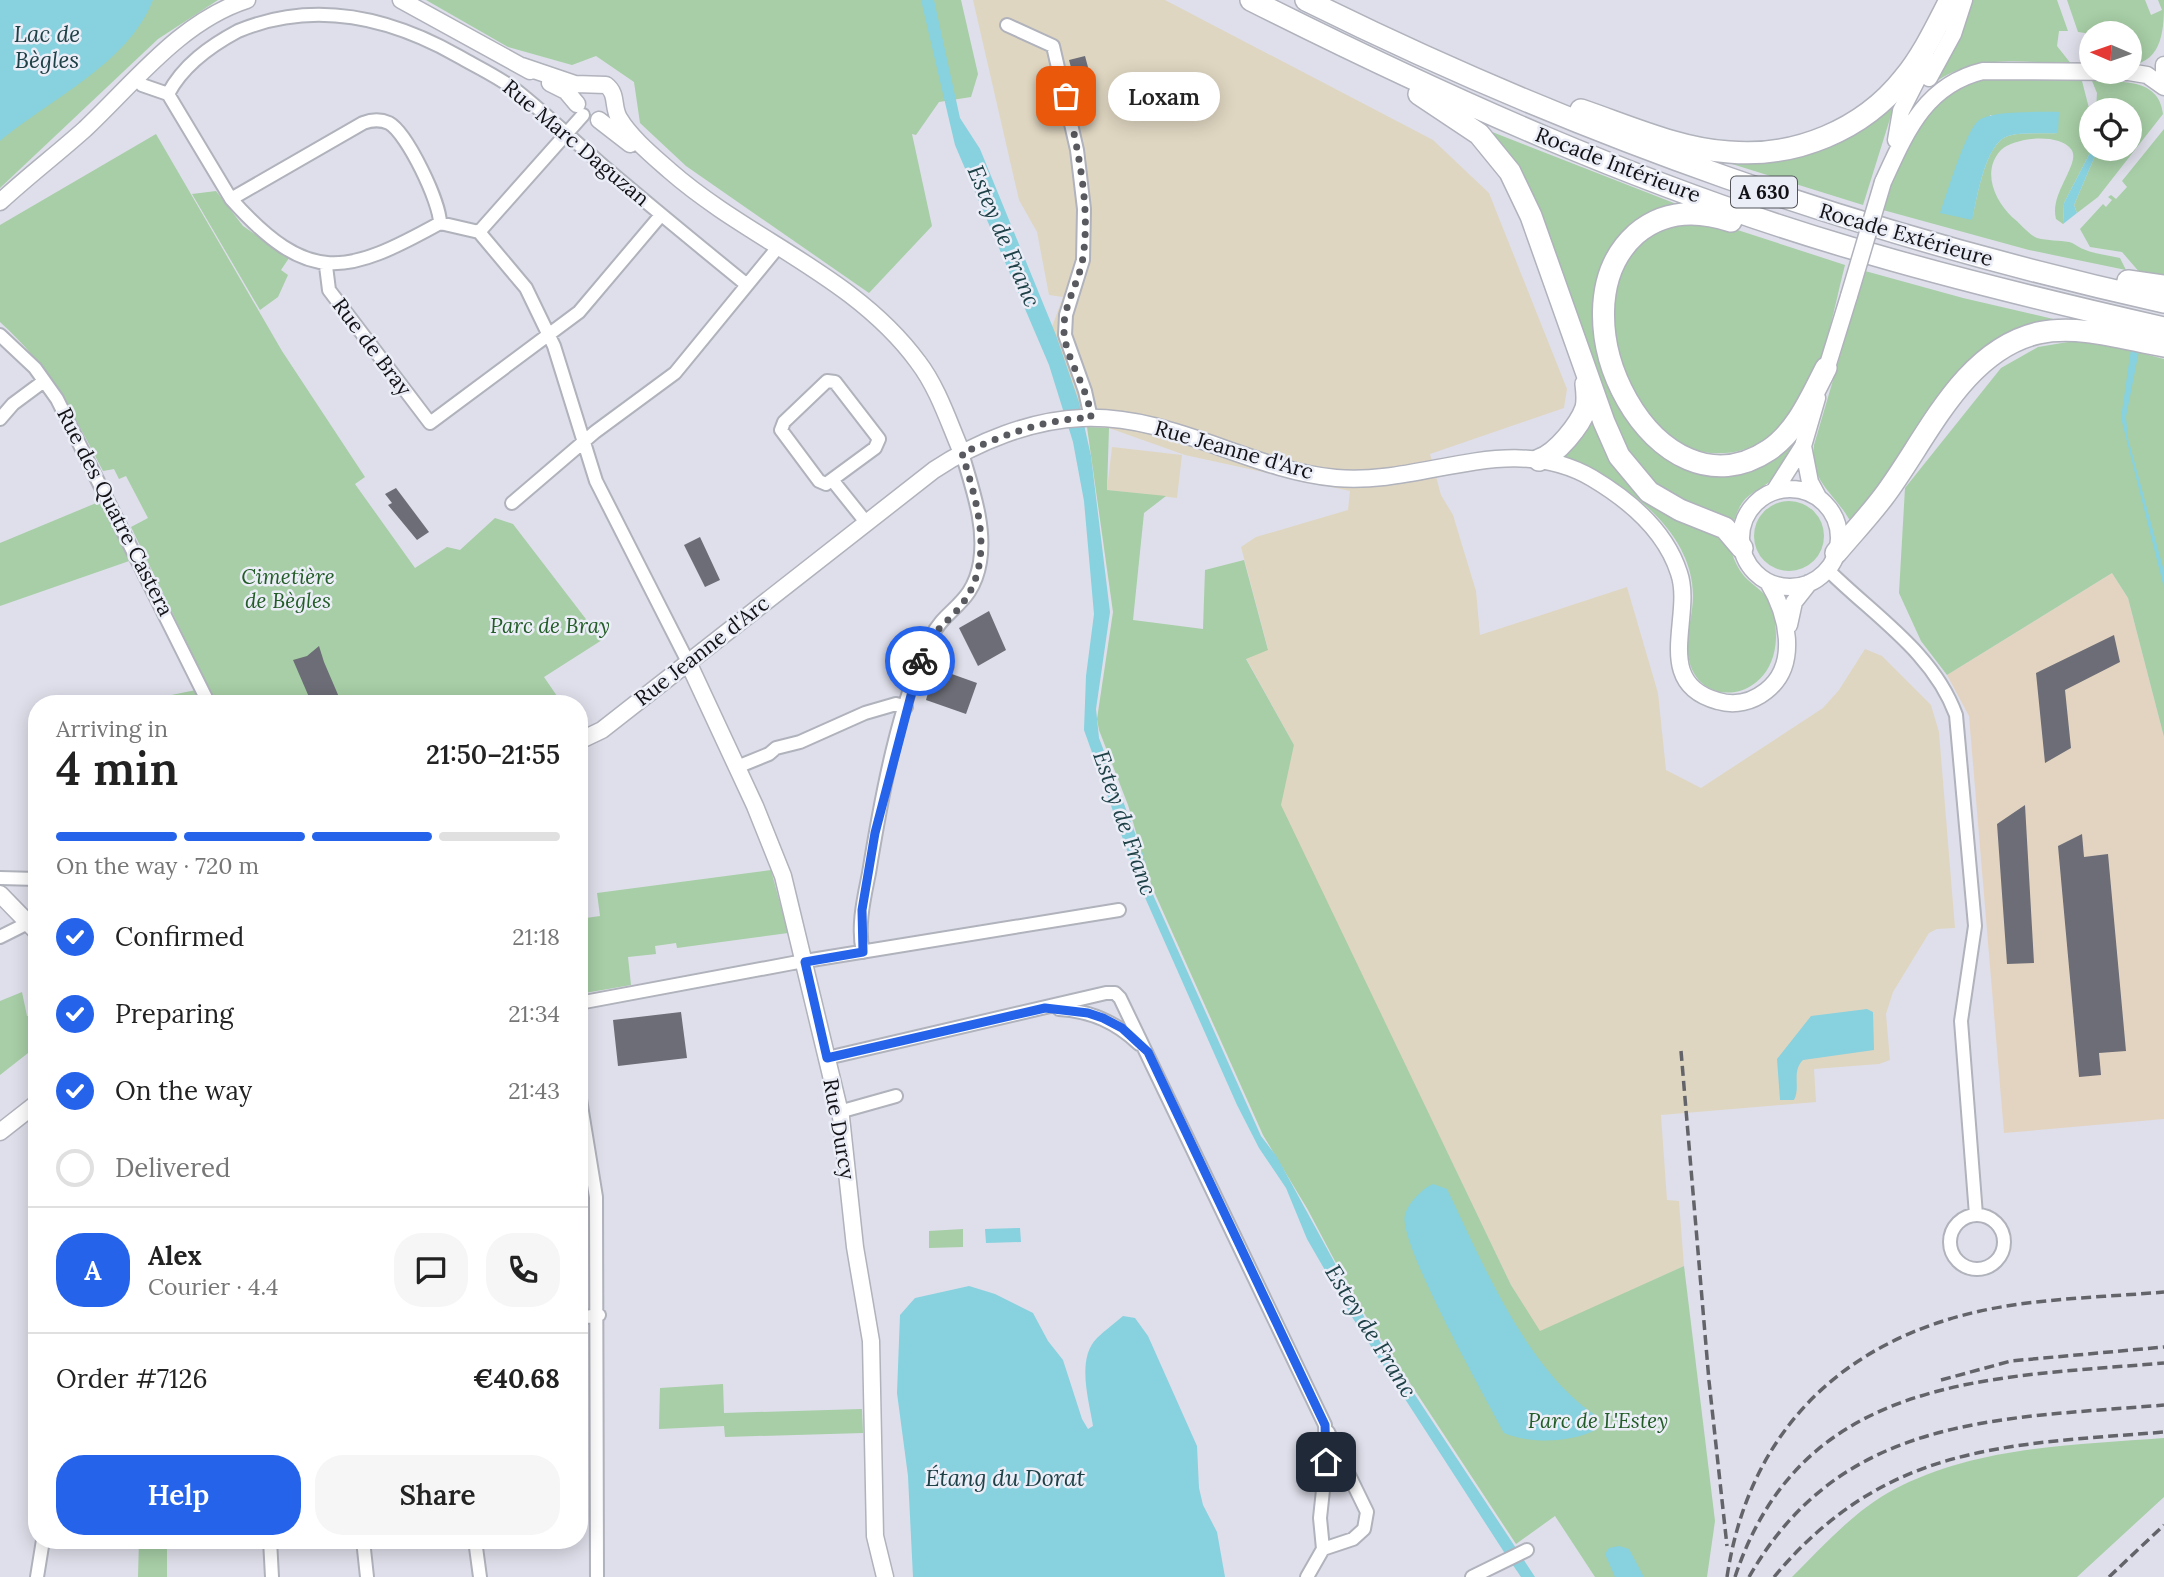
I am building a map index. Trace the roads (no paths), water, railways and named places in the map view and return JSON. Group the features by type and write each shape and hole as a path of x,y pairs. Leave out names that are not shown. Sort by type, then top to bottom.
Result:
{"highway":[{"name":"Rocade Intérieure","path":"1251,0 1371,61 1564,146 1716,202 1850,248 2049,301 2164,328"},
{"name":"Rocade Extérieure","path":"1306,0 1380,37 1572,121 1785,199 1915,239 2164,302"},
{"path":"1380,37 1477,68 1577,109 1674,141 1728,152 1753,153 1780,150 1821,139 1880,103 1919,56 1950,0"},
{"path":"1371,61 1479,134 1510,172 1531,216 1612,444 1635,477 1664,503 1725,528 1742,548"},
{"path":"1785,199 1822,201 2084,272 2164,286"},
{"path":"1826,368 1796,422 1770,449 1755,457 1720,464 1694,461 1673,452 1651,434 1632,408 1616,378 1606,348 1602,315 1611,264 1624,245 1644,227 1668,217 1697,213 1933,283 2049,301"},
{"path":"1832,561 1884,496 1951,398 1978,367 1999,349 2021,339 2058,330 2092,333 2164,346"},
{"path":"1539,460 1551,454 1586,408 1585,368"}],"street":[{"path":"0,212 47,164 193,29 247,0"},
{"path":"401,0 565,91 587,113 616,131 669,181 838,289 886,325 918,362 962,453 979,518 980,564 964,601 933,632 921,657 875,833 862,910 863,952"},
{"path":"1900,129 1901,111 1943,30 1950,0"},
{"path":"1775,491 1803,446 1900,129 1953,34 1964,0"},
{"name":"Rue Marc Daguzan","path":"169,94 184,70 201,55 248,26 300,12 346,11 405,28 517,90 565,134 747,285"},
{"path":"1007,25 1053,46 1073,129 1083,189 1084,251 1064,326 1067,345 1089,403 1087,418"},
{"path":"2164,65 2164,86"},
{"path":"522,66 569,82 600,82 611,88 615,106 628,128 671,172 777,249"},
{"path":"1883,182 1912,123 1931,100 1961,76 1983,71 2129,72 2147,75 2164,86"},
{"path":"138,80 142,85 169,94 231,199 261,231 326,265 345,265 378,256 440,223 479,232 526,288 550,337 569,388 596,481 688,662"},
{"path":"587,113 579,92 588,84"},
{"path":"587,113 609,116 615,106"},
{"path":"479,232 565,134 587,113"},
{"path":"231,199 363,123 380,120 401,132 432,193 440,223"},
{"path":"0,202 47,164"},
{"path":"550,337 579,313 662,215"},
{"path":"512,503 594,432 675,373 777,249"},
{"name":"Rue de Bray","path":"326,265 329,290 430,423 550,337"},
{"name":"Rue des Quatre Castera","path":"0,335 44,381 57,399 205,695"},
{"path":"0,419 13,404 44,381"},
{"path":"829,381 835,382 879,439 875,448 833,481 827,484 819,481 781,430 784,422 829,381"},
{"name":"Rue Jeanne d'Arc","path":"588,737 602,730 928,474 962,453 1024,429 1064,419 1087,418 1150,425 1281,468 1336,478 1385,477 1500,457 1539,460 1572,469 1617,494 1646,519 1661,539 1674,559 1684,592 1677,641 1679,662 1690,683 1701,694 1730,703 1746,702 1760,695 1781,673 1785,663 1787,634 1794,602 1809,583"},
{"path":"1803,446 1810,482 1818,497 1829,508 1839,537 1832,561 1809,583 1795,587 1768,582 1747,562 1742,548 1741,534 1747,513 1762,497 1775,491 1790,488 1818,497"},
{"path":"833,481 865,521"},
{"path":"1832,561 1929,664 1948,694 1959,737 1975,926 1961,1021 1976,1215"},
{"name":"Rue Jeanne d'Arc","path":"1768,582 1780,603 1787,634"},
{"name":"Rue Durcy","path":"688,662 737,767 783,876 839,1112 855,1247 871,1341 876,1536 885,1577"},
{"path":"737,767 769,754 776,748 824,733 865,713 896,704 906,707"},
{"path":"0,878 28,880"},
{"path":"0,894 28,924"},
{"path":"588,1001 1119,910"},
{"path":"0,937 28,929"},
{"path":"827,1058 1115,993 1148,1052 1367,1512 1364,1529 1353,1539 1323,1549"},
{"path":"1045,1008 1088,1013 1103,1018 1122,1028 1148,1052"},
{"path":"839,1112 896,1096"},
{"path":"0,1132 28,1110"},
{"path":"588,1148 596,1197 597,1577"},
{"path":"1976,1215 1993,1220 1999,1226 2004,1243 2000,1258 1981,1270 1972,1270 1957,1261 1950,1245 1954,1227 1968,1216 1976,1215"},
{"path":"588,1317 598,1315"},
{"path":"1307,1577 1323,1549 1320,1518 1326,1462 1325,1425"},
{"path":"37,1577 42,1549"},
{"path":"270,1549 272,1577"},
{"path":"364,1549 367,1577"},
{"path":"476,1549 480,1577"},
{"path":"1472,1577 1523,1551"}],"water":[{"name":"Lac de Bègles","path":"0,0 153,0 141,23 107,62 0,141"},
{"name":"Estey de Franc","path":"921,0 934,0 960,118 980,149 1056,335 1079,402 1091,456 1110,612 1096,709 1099,738 1143,854 1150,888 1261,1136 1277,1157 1367,1322 1535,1577 1521,1577 1504,1552 1352,1317 1307,1239 1286,1188 1259,1148 1237,1105 1139,884 1084,730 1086,676 1094,614 1084,501 1073,442 1049,365 955,145"},
{"path":"2059,112 2058,133 2008,136 1993,149 1983,173 1972,220 1940,213 1962,150 1978,121 2004,113"},
{"path":"2086,161 2093,161 2074,205 2077,213 2063,224 2064,203"},
{"path":"2131,349 2139,351 2126,417 2128,438 2164,571 2164,588 2121,418"},
{"path":"1867,1009 1873,1012 1874,1050 1803,1060 1798,1069 1794,1100 1780,1100 1777,1059 1811,1016"},
{"path":"1433,1184 1447,1189 1492,1282 1529,1346 1574,1399 1600,1418 1597,1429 1576,1437 1551,1440 1526,1439 1504,1433 1428,1287 1406,1230 1405,1215 1409,1206 1421,1192"},
{"path":"1020,1228 1021,1242 986,1243 985,1229"},
{"name":"Étang du Dorat","path":"969,1286 995,1294 1033,1313 1048,1341 1063,1360 1082,1419 1088,1429 1093,1426 1085,1368 1091,1347 1100,1335 1123,1316 1135,1318 1148,1336 1197,1446 1199,1488 1203,1505 1217,1532 1225,1577 913,1577 908,1476 897,1393 900,1315 915,1298"},
{"path":"1619,1546 1629,1549 1644,1577 1615,1577 1605,1554 1609,1548"}],"railway":[{"path":"1681,1051 1709,1381 1727,1546"},
{"path":"1727,1577 1739,1524 1757,1477 1781,1435 1812,1399 1848,1368 1890,1342 1938,1323 1990,1309 2054,1300 2164,1292"},
{"path":"1941,1380 2011,1361 2164,1347"},
{"path":"1735,1577 1765,1510 1806,1460 1854,1424 1909,1400 1969,1384 2032,1374 2164,1363"},
{"path":"1749,1577 1787,1523 1830,1483 1878,1455 1930,1435 1985,1423 2043,1415 2164,1405"},
{"path":"1774,1577 1816,1533 1859,1500 1904,1476 1951,1460 2000,1449 2052,1441 2164,1432"},
{"path":"2109,1577 2164,1525"}],"place":[{"name":"Loxam","path":"1066,96"}],"park label":[{"name":"Cimetière de Bègles","path":"288,589"},
{"name":"Parc de Bray","path":"550,626"},
{"name":"Parc de L'Estey","path":"1598,1421"}]}
